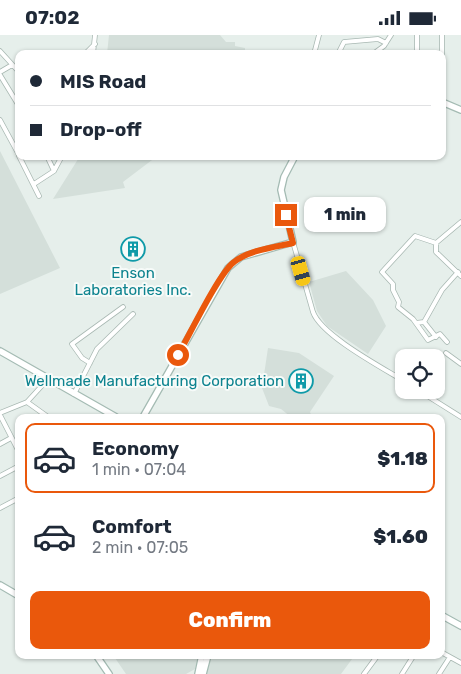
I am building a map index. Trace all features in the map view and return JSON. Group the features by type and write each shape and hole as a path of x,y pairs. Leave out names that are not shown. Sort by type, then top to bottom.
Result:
{"street":[{"path":"94,50 95,35"},
{"path":"315,50 319,35"},
{"path":"378,50 392,35"},
{"path":"417,35 418,50"},
{"path":"442,35 442,50"},
{"path":"340,50 344,42 378,39 386,43"},
{"path":"89,50 95,44"},
{"path":"0,51 15,68"},
{"path":"12,65 0,73 15,99"},
{"path":"446,104 461,110"},
{"path":"0,120 15,148"},
{"path":"21,160 39,196"},
{"path":"48,160 54,171"},
{"path":"34,184 54,171 60,160"},
{"path":"293,160 284,177 281,190 293,243 313,312 318,322 352,349 395,375"},
{"path":"436,243 461,222"},
{"path":"436,243 415,236 382,272 393,284 393,290 399,303 398,307 416,323 428,340 442,334 447,342"},
{"path":"145,414 228,268 241,257 293,243"},
{"path":"424,322 442,290 460,274 438,254 436,243"},
{"path":"90,363 82,358 72,344 123,307"},
{"path":"74,393 97,349 133,315"},
{"path":"416,323 424,322"},
{"path":"424,322 436,337"},
{"path":"0,351 111,414"},
{"path":"446,353 461,364"},
{"path":"15,445 0,414 28,402 48,379"},
{"path":"432,399 461,417"},
{"path":"28,402 44,414"},
{"path":"0,444 11,438"},
{"path":"0,476 15,468"},
{"path":"0,508 15,500"},
{"path":"0,585 15,594"},
{"path":"445,617 461,625"},
{"path":"445,654 461,663"},
{"path":"439,674 450,657"},
{"path":"99,659 109,674"},
{"path":"198,674 201,659"},
{"path":"203,674 207,659"},
{"path":"364,674 375,659"},
{"path":"402,674 411,659"}],"shaded area":[{"path":"109,35 220,35 226,42 235,42 235,46 245,48 245,50 107,50"},
{"path":"0,151 60,268 0,294"},
{"path":"77,160 152,160 123,182 125,188 53,199"},
{"path":"346,271 373,300 386,326 368,354 327,326 317,311 309,282"},
{"name":"Wellmade Manufacturing Corporation","path":"268,348 299,353 334,376 310,412 311,414 287,414 281,409 269,406 262,388"},
{"path":"116,659 197,659 195,669 186,674 126,674"},
{"path":"211,659 352,659 341,674 206,674"}],"place":[{"name":"Enson Laboratories Inc.","path":"133,249"},
{"name":"Wellmade Manufacturing Corporation","path":"301,381"}],"route":[{"path":"178,355 224,274 233,262 241,257 293,243 286,215"}]}
